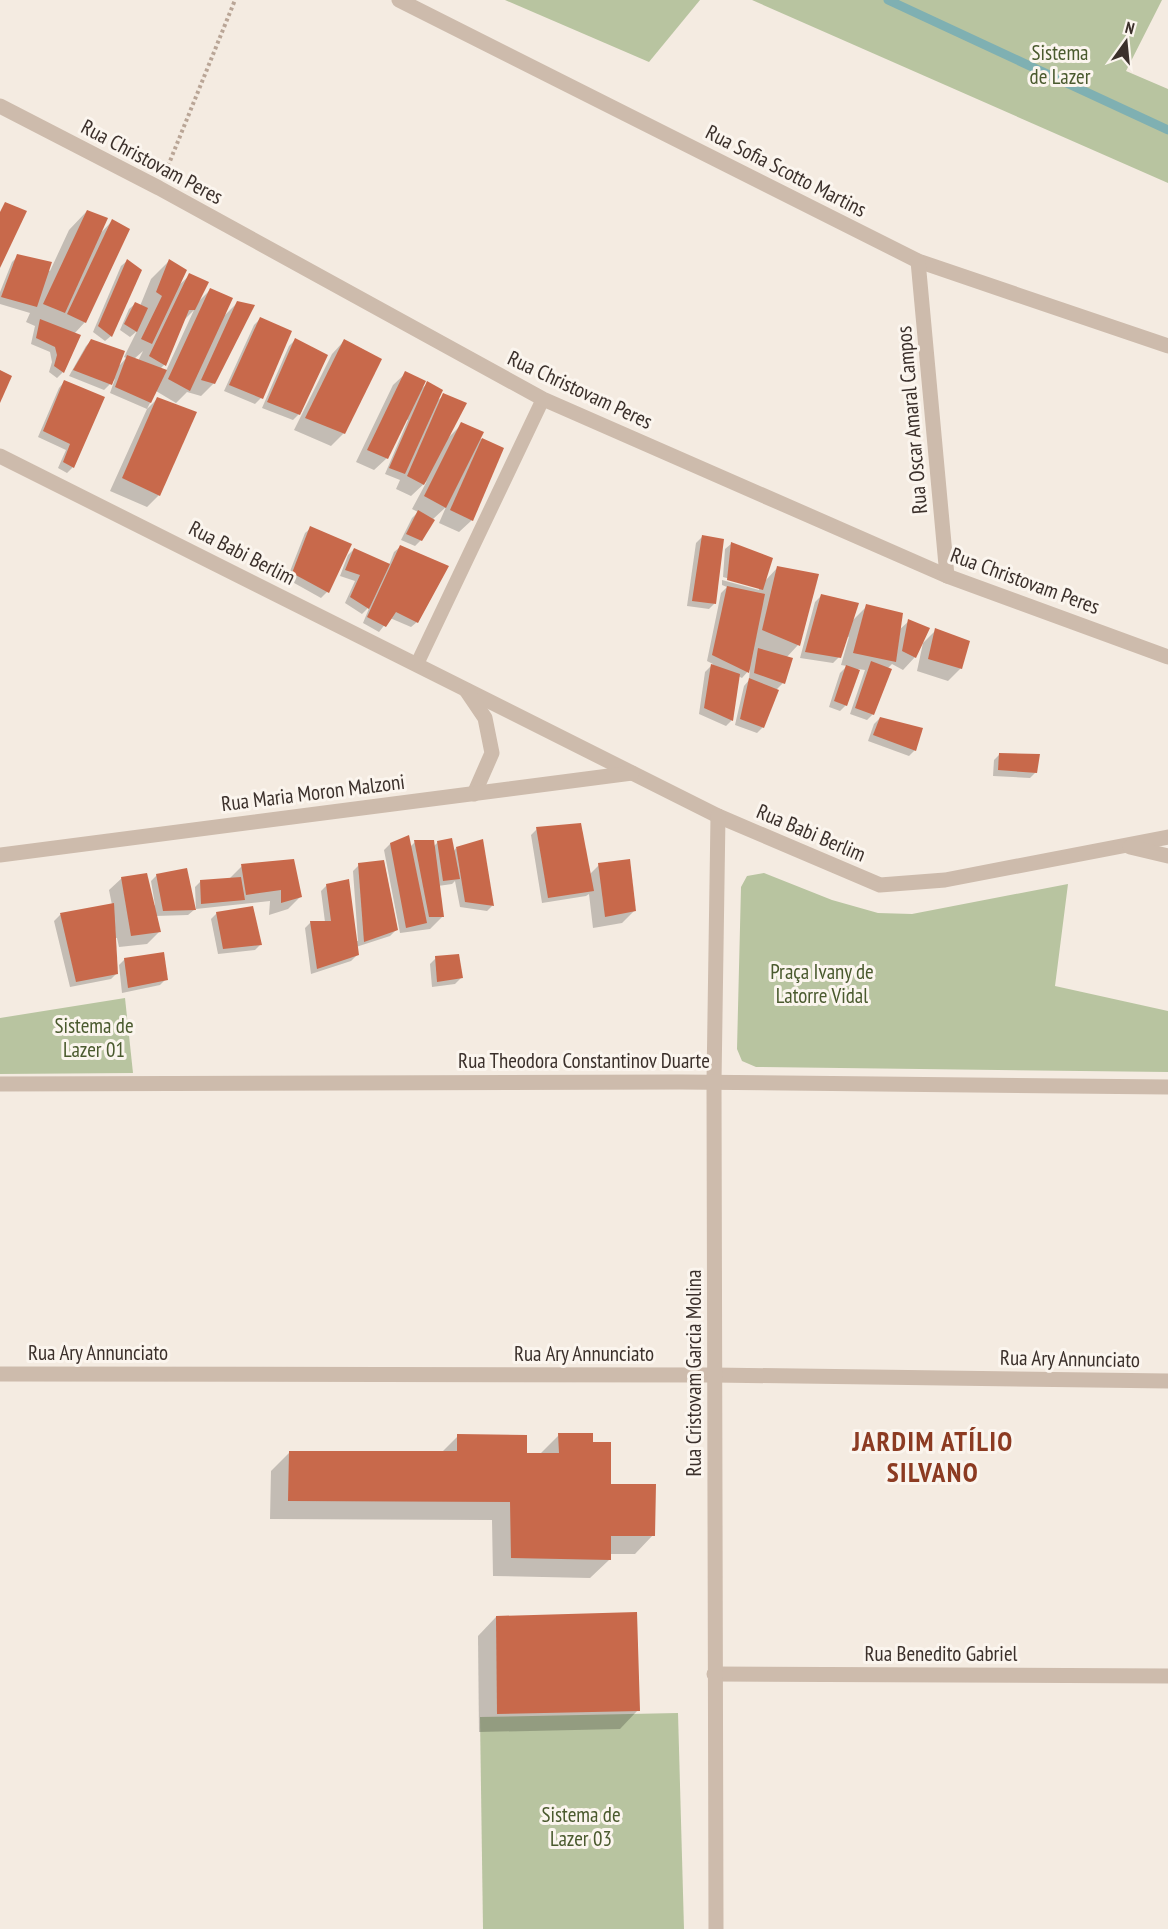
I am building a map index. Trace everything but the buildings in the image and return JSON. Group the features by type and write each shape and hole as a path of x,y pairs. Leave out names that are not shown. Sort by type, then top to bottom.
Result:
{"street":[{"name":"Rua Sofia Scotto Martins","path":"399,0 918,261 1168,346"},
{"name":"Rua Christovam Peres","path":"0,106 159,188 543,399 947,576 1168,657"},
{"name":"Rua Oscar Amaral Campos","path":"918,261 947,576"},
{"name":"Rua Babi Berlim","path":"0,456 718,816 880,885 945,880 1168,837"},
{"name":"Rua Babi Berlim","path":"464,688 485,718 492,753 474,794"},
{"name":"Rua Maria Moron Malzoni","path":"0,855 632,773"},
{"name":"Rua Cristovam Garcia Molina","path":"716,1929 714,1082 718,816"},
{"path":"1126,846 1168,856"},
{"name":"Rua Theodora Constantinov Duarte","path":"0,1084 714,1082 1168,1087"},
{"name":"Rua Ary Annunciato","path":"0,1374 715,1376 1168,1381"},
{"name":"Rua Benedito Gabriel","path":"714,1674 1168,1676"}],"lane":[{"path":"417,664 543,399"}],"path":[{"path":"159,188 235,0"}],"green space":[{"path":"505,0 700,0 649,62"},
{"name":"Sistema de Lazer","path":"752,0 1162,0 1126,71 1168,89 1168,183"},
{"name":"Praça Ivany de Latorre Vidal","path":"764,873 832,900 878,913 912,914 1068,884 1055,986 1168,1011 1168,1072 756,1067 742,1061 737,1049 741,887 747,876"},
{"name":"Sistema de Lazer 01","path":"125,998 133,1073 0,1074 0,1018"},
{"name":"Sistema de Lazer 03","path":"678,1713 684,1929 483,1929 480,1717"}],"waterway":[{"path":"888,0 1168,130"}],"district":[{"name":"JARDIM ATÍLIO SILVANO","path":"933,1458"}]}
